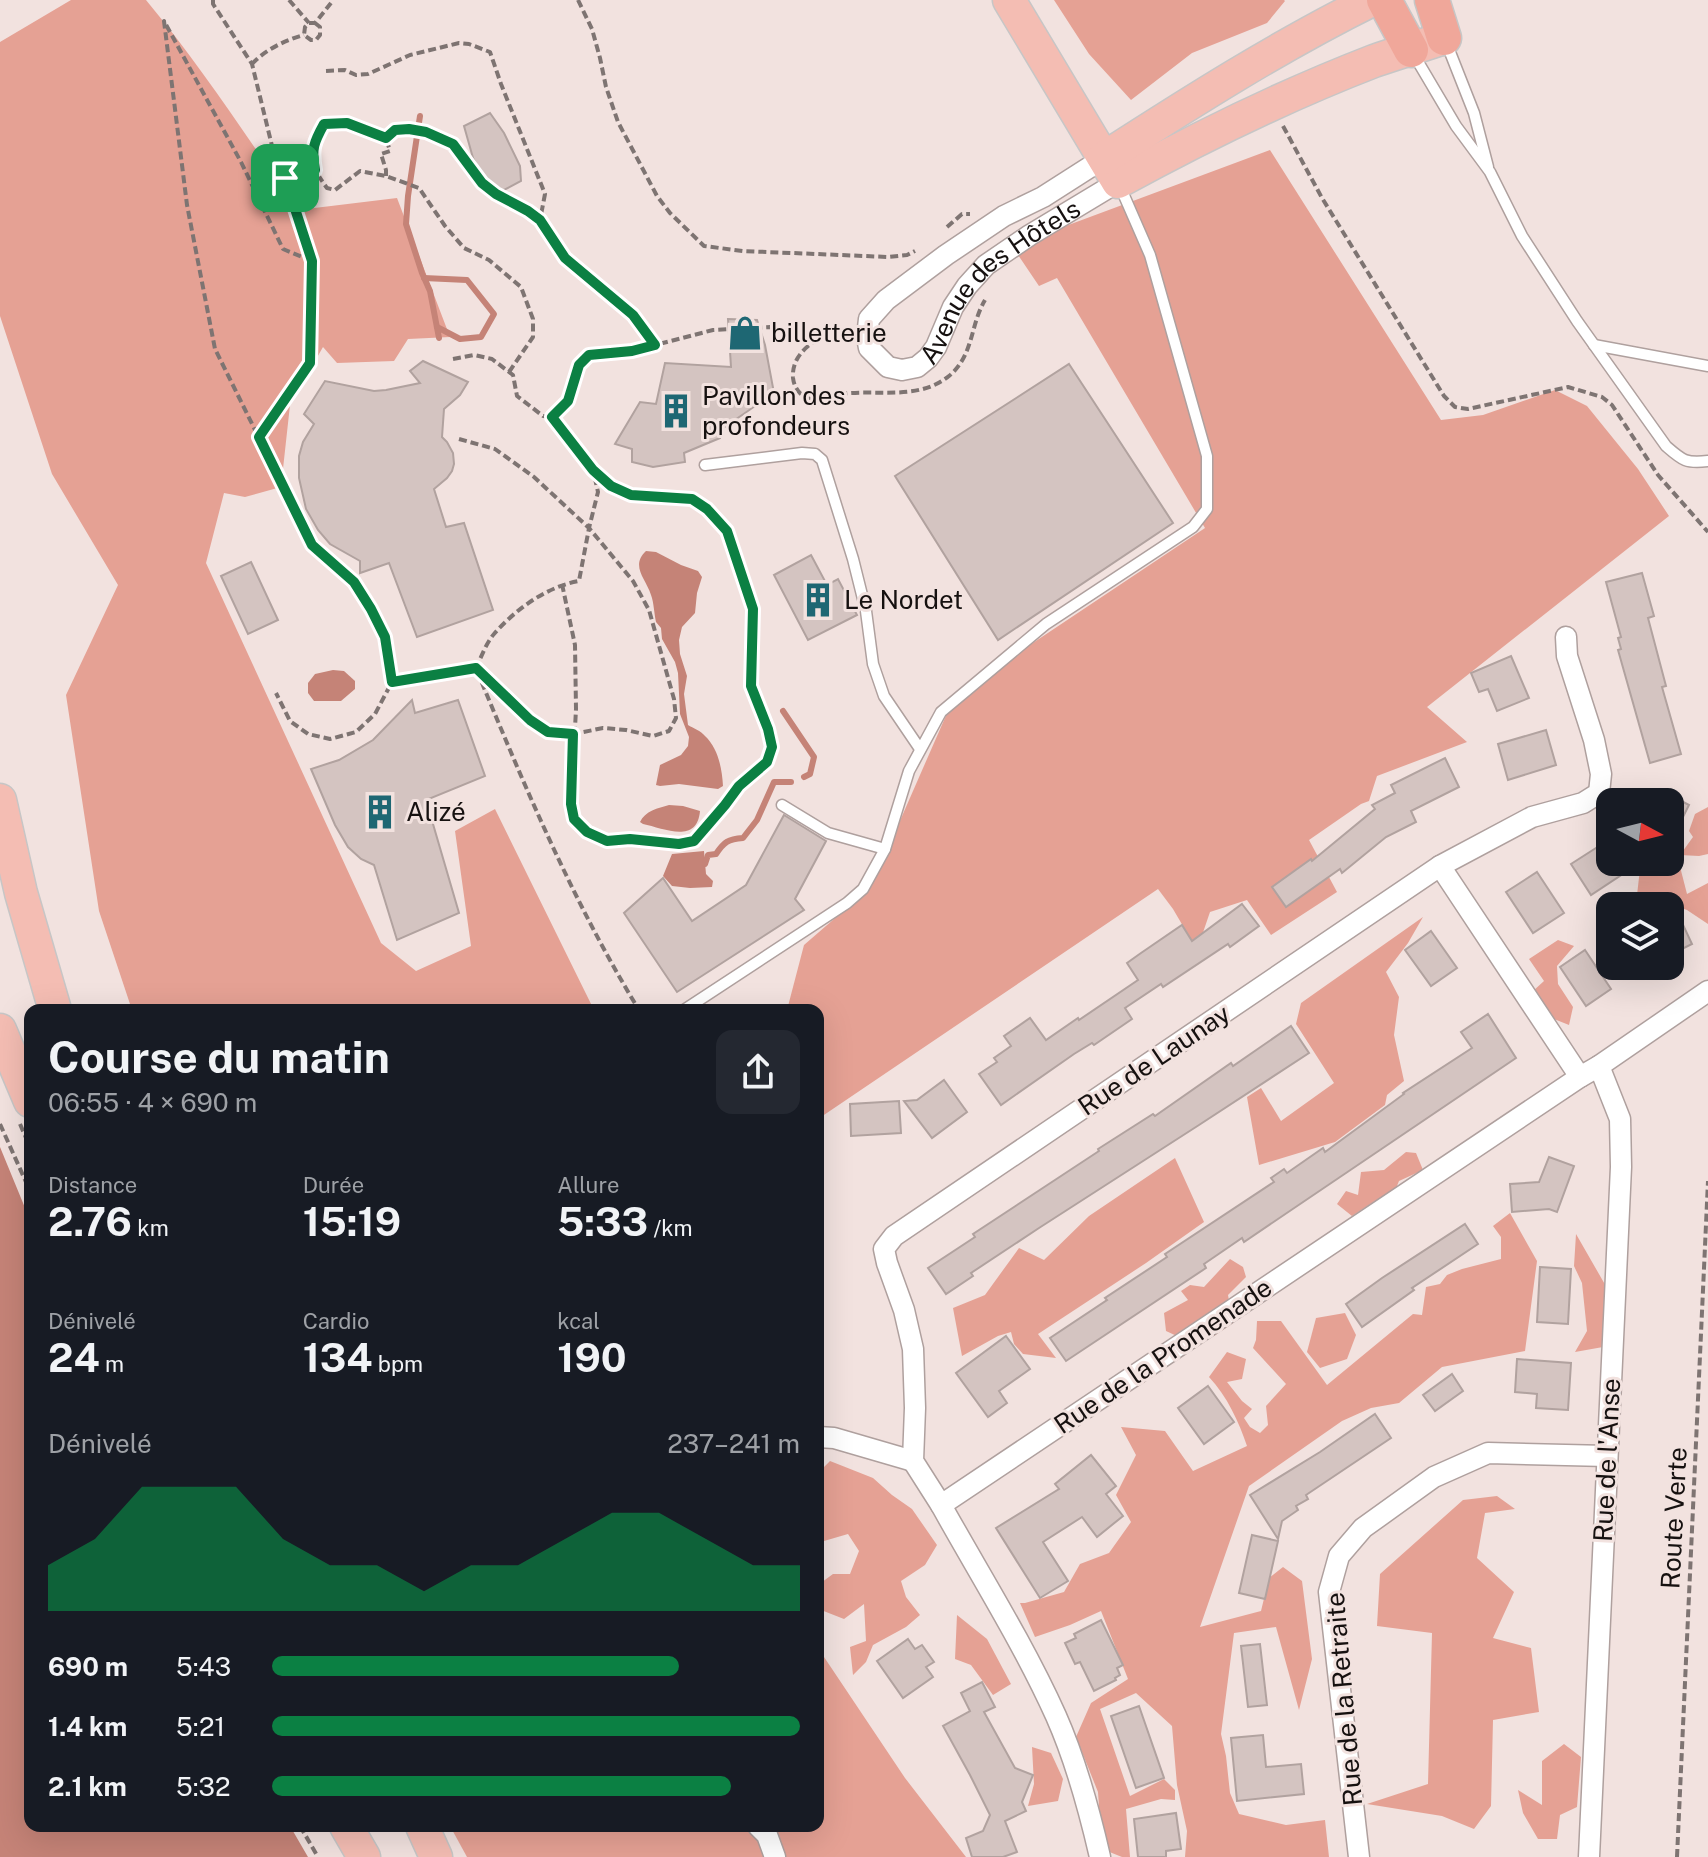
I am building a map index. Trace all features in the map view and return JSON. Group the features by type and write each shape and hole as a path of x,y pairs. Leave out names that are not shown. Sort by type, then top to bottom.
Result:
{"highway":[{"path":"1384,0 1411,50"},
{"path":"1432,0 1444,38"}],"main road":[{"path":"1009,0 1111,170"},
{"name":"Avenue des Hôtels","path":"1111,170 1161,121 1372,0"},
{"name":"Avenue des Hôtels","path":"1111,170 1178,149 1376,60 1444,38"},
{"path":"0,800 21,893 53,1004"},
{"path":"0,1030 24,1087"},
{"path":"349,1832 364,1857"},
{"path":"425,1832 436,1857"}],"street":[{"name":"Avenue des Hôtels","path":"1111,170 1030,235 986,265 953,307 936,347 917,367 902,370 888,367 869,348 869,319 886,300 920,273 993,224 1043,197 1111,170"},
{"path":"1566,637 1567,656 1594,740 1601,774 1599,793 1583,803 1532,817 1440,866 1580,1077"},
{"name":"Rue de Launay","path":"913,1461 913,1349 884,1249 894,1236 1440,866"},
{"name":"Rue de la Promenade","path":"941,1505 1708,991"},
{"name":"Rue de l'Anse","path":"1589,1857 1621,1167 1620,1119 1599,1066"},
{"path":"824,1437 913,1461 941,1505 1056,1717 1085,1793 1100,1857"},
{"name":"Rue de la Retraite","path":"1359,1857 1329,1592 1339,1556 1363,1528 1434,1477 1488,1453 1607,1456"},
{"path":"764,1832 775,1857"}],"lane":[{"path":"1444,38 1474,113 1490,172"},
{"path":"1411,50 1456,126 1490,172 1522,236 1666,446 1682,460 1692,463 1708,461"},
{"path":"693,1004 847,903 863,889 885,849 909,771 941,712 1046,624 1193,527 1207,509 1207,456 1150,255 1111,170"},
{"path":"1594,345 1708,366"},
{"path":"705,465 802,453 815,454 822,460 866,611 873,664 884,696 920,749"},
{"path":"782,805 828,833 885,849"}],"path":[{"path":"213,0 252,64 274,154 312,261 310,363 259,437"},
{"path":"289,0 321,30 314,40 304,35"},
{"path":"578,0 592,29 618,122 657,196 704,246 743,251 888,257 918,250"},
{"path":"304,35 305,27 331,3"},
{"path":"276,693 290,721 308,734 330,739 356,732 375,714 392,682 385,637 354,582 312,545 215,349 187,205 164,21 241,162 283,249 312,261"},
{"path":"252,64 261,54 304,35"},
{"path":"326,71 368,74 410,55 459,43 490,52 545,194 540,220"},
{"path":"1273,105 1322,198 1444,396 1455,407 1468,409 1568,387 1602,397 1612,405 1658,475 1708,532"},
{"path":"386,138 347,123 324,124 314,142 312,155 315,170 327,188 335,190 360,171 419,188 464,248 489,260 521,287 533,319 533,337 509,372"},
{"path":"386,138 395,130 409,129 426,132 453,144 482,183 540,220 565,258 633,315 655,345"},
{"path":"386,138 390,151 381,154 386,176"},
{"path":"285,178 298,169 315,170"},
{"path":"944,230 962,214 984,213 993,224"},
{"path":"552,417 568,401 579,365 589,355 632,351 713,330 770,327 820,337"},
{"path":"453,359 474,355 492,359 513,375 517,396 543,416 552,417 593,470 611,486 631,495 692,499 707,509 727,531 753,609 751,686 772,747 767,762 739,786 694,841 679,844 630,839 607,841 587,832 574,819 571,804 576,709 575,645 562,584"},
{"path":"459,439 495,449 534,477 589,528 633,581 649,610 674,699 676,718 669,731 653,736 603,728 573,734 548,732 530,720 476,668"},
{"path":"593,470 598,492 579,581 562,584 530,601 492,636 476,668 535,811 589,923 636,1004"},
{"path":"392,682 476,668"},
{"path":"0,1124 24,1178"},
{"name":"Route Verte","path":"1677,1857 1708,1181"},
{"path":"303,1832 318,1857"}],"shaded area":[{"path":"71,0 146,0 205,77 298,210 397,198 450,337 408,339 394,361 337,363 323,347 290,405 281,487 245,497 224,493 206,563 381,943 416,971 471,946 455,831 495,809 591,1004 130,1004 99,911 66,695 118,585 52,474 0,316 0,42"},
{"path":"1054,0 1285,1 1267,23 1192,53 1131,100 1089,54"},
{"path":"1270,150 1441,420 1483,415 1555,390 1587,406 1638,469 1669,516 1427,707 1467,742 1377,776 1369,801 1309,840 1337,892 1271,935 1247,900 1210,912 1197,950 1158,889 824,1115 824,1004 789,1004 804,945 871,887 955,695 1205,528 1057,278 1039,286 1012,246"},
{"path":"646,551 656,552 698,571 702,577 695,613 682,627 680,654 687,676 684,694 688,725 703,734 716,752 723,786 718,789 679,784 656,785 660,765 681,755 688,746 689,737 680,714 675,662 662,639 652,598 639,567"},
{"path":"344,671 355,681 355,689 341,701 314,701 308,693 308,683 315,674"},
{"path":"669,805 700,811 693,828 678,832 640,822 648,813"},
{"path":"1708,807 1708,854 1684,855 1684,849 1693,837 1689,831 1695,814"},
{"path":"704,851 706,874 713,881 712,887 672,886 663,876 672,854"},
{"path":"1639,876 1682,876 1687,894 1708,883 1708,924 1684,909 1684,892 1637,892"},
{"path":"1423,917 1386,972 1399,997 1394,1035 1404,1081 1387,1095 1385,1105 1335,1142 1259,1165 1247,1097 1261,1088 1281,1121 1334,1083 1296,1024 1301,1003"},
{"path":"1558,940 1574,946 1557,966 1558,984 1573,1007 1569,1025 1549,1017 1532,992 1544,981 1529,959"},
{"path":"0,1147 24,1205 24,1832 293,1832 308,1857 0,1857"},
{"path":"1406,1152 1416,1153 1423,1170 1399,1181 1390,1203 1375,1201 1352,1216 1337,1204 1346,1191 1358,1195 1361,1172 1384,1170"},
{"path":"1175,1158 1204,1222 1038,1334 1056,1358 1023,1354 1014,1344 1011,1332 962,1356 953,1308 985,1295 1019,1248 1044,1260 1089,1216"},
{"path":"1510,1213 1537,1261 1525,1351 1442,1367 1399,1403 1371,1408 1342,1421 1249,1486 1200,1627 1261,1611 1269,1578 1283,1567 1302,1581 1312,1659 1299,1710 1276,1627 1234,1633 1221,1734 1230,1793 1239,1814 1286,1825 1325,1820 1329,1857 1185,1857 1187,1831 1177,1785 1172,1726 1136,1693 1100,1709 1130,1796 1164,1779 1175,1790 1175,1800 1161,1799 1126,1809 1130,1857 1102,1849 1098,1792 1076,1737 1091,1703 1128,1679 1101,1611 1035,1637 1020,1603 1064,1592 1080,1564 1109,1553 1131,1522 1116,1495 1136,1455 1121,1427 1165,1431 1193,1471 1247,1446 1232,1410 1209,1377 1227,1352 1246,1359 1242,1379 1227,1382 1252,1409 1244,1418 1250,1427 1260,1433 1268,1425 1266,1406 1286,1384 1253,1348 1257,1321 1281,1321 1327,1385 1413,1314 1422,1315 1426,1287 1440,1284 1447,1275 1462,1269 1501,1259 1501,1237 1493,1226"},
{"path":"1576,1234 1607,1288 1603,1347 1575,1352 1587,1331 1582,1283 1574,1266"},
{"path":"1230,1259 1243,1267 1246,1277 1228,1295 1233,1323 1214,1336 1199,1320 1179,1337 1166,1331 1164,1313 1188,1300 1181,1291 1190,1285 1204,1287"},
{"path":"1345,1313 1356,1335 1347,1359 1320,1368 1307,1352 1316,1318"},
{"path":"830,1461 873,1478 912,1509 937,1545 925,1565 901,1581 906,1597 920,1615 906,1627 873,1645 866,1662 853,1675 850,1647 866,1641 864,1604 844,1619 824,1611 824,1581 833,1574 850,1574 859,1551 848,1534 824,1541 824,1467"},
{"path":"1497,1496 1515,1509 1485,1513 1477,1558 1514,1592 1493,1638 1531,1648 1539,1712 1493,1720 1491,1806 1474,1829 1442,1816 1367,1804 1428,1784 1432,1633 1377,1626 1380,1574 1463,1500"},
{"path":"957,1615 987,1639 1011,1684 993,1695 971,1665 955,1659"},
{"path":"824,1657 905,1778 966,1857 785,1857 778,1832 824,1832"},
{"path":"1564,1744 1581,1757 1577,1807 1560,1815 1557,1839 1538,1839 1523,1813 1518,1790 1542,1805 1542,1761"},
{"path":"1032,1747 1051,1753 1063,1779 1058,1801 1028,1806 1034,1784"},
{"path":"453,1832 753,1832 766,1857 467,1857"}],"building":[{"path":"490,113 520,166 521,181 500,192 480,172 464,126"},
{"name":"Pavillon des profondeurs","path":"728,319 757,320 774,393 719,431 720,438 684,453 685,462 653,467 632,462 632,449 615,444 640,402 656,404 665,363 731,367"},
{"path":"423,361 468,382 460,395 444,409 442,437 453,453 454,464 447,478 434,489 446,527 464,523 493,610 417,637 389,563 360,573 360,561 330,544 318,530 306,509 299,478 299,456 314,424 304,414 325,381 374,391 386,390 420,383 410,371"},
{"path":"1069,364 1173,523 998,640 895,476"},
{"name":"Le Nordet","path":"811,555 827,585 838,579 857,615 808,640 774,575"},
{"path":"251,562 278,620 248,634 221,576"},
{"path":"1642,573 1654,616 1648,618 1666,686 1662,687 1681,754 1650,763 1618,650 1621,649 1618,638 1621,637 1606,582"},
{"path":"1511,656 1529,698 1497,711 1488,689 1479,692 1471,673"},
{"name":"Alizé","path":"412,700 415,713 458,700 485,776 426,800 459,913 397,940 374,865 361,859 348,847 311,769 339,760 373,740"},
{"path":"1546,730 1556,765 1508,780 1498,744"},
{"path":"1445,758 1459,787 1411,811 1416,822 1386,837 1342,873 1340,869 1286,907 1272,887 1312,861 1375,809 1372,805 1395,793 1391,785"},
{"path":"784,815 826,841 795,899 804,910 677,992 624,913 663,878 692,921 746,885"},
{"path":"1596,848 1596,876 1620,876 1591,895 1571,864"},
{"path":"1537,872 1564,913 1533,933 1506,892"},
{"path":"1242,904 1259,926 1230,947 1228,944 1125,1008 1132,1019 1094,1045 1092,1043 1074,1054 1001,1105 979,1074 997,1062 994,1058 1011,1046 1004,1036 1030,1018 1046,1040 1138,980 1127,963 1141,953 1182,925 1192,941"},
{"path":"1684,927 1692,944 1684,948"},
{"path":"1431,931 1457,968 1431,986 1405,950"},
{"path":"1585,950 1596,966 1596,980 1605,980 1611,989 1586,1006 1560,967"},
{"path":"1488,1014 1516,1058 1244,1242 1242,1238 1204,1264 1206,1268 1066,1361 1050,1338 1167,1257 1165,1254 1274,1182 1271,1178 1284,1169 1287,1173 1323,1148 1325,1152 1403,1093 1472,1048 1461,1032"},
{"path":"1291,1026 1309,1053 971,1273 973,1276 946,1294 928,1268 1098,1149 1153,1114 1155,1116"},
{"path":"944,1080 967,1112 932,1138 904,1101 917,1100"},
{"path":"899,1101 901,1133 851,1136 850,1104"},
{"path":"1549,1157 1574,1166 1557,1212 1549,1209 1512,1212 1510,1184 1539,1182"},
{"path":"1465,1224 1478,1244 1412,1288 1414,1290 1362,1327 1346,1304"},
{"path":"1540,1267 1571,1269 1568,1324 1537,1322"},
{"path":"1006,1336 1030,1369 999,1391 1007,1403 988,1417 956,1373"},
{"path":"1517,1359 1571,1363 1568,1410 1536,1408 1537,1394 1515,1392"},
{"path":"1452,1374 1463,1391 1435,1411 1423,1395"},
{"path":"1208,1386 1234,1422 1204,1444 1178,1408"},
{"path":"1375,1414 1391,1438 1306,1495 1308,1499 1296,1506 1298,1510 1282,1521 1278,1539 1250,1495"},
{"path":"1091,1455 1116,1486 1106,1494 1123,1516 1097,1537 1082,1517 1043,1542 1068,1581 1040,1598 996,1528 1059,1489 1055,1484"},
{"path":"1252,1535 1278,1541 1265,1599 1239,1593"},
{"path":"1101,1620 1123,1665 1117,1668 1120,1675 1116,1680 1094,1691 1080,1662 1075,1664 1065,1643 1076,1638 1074,1634"},
{"path":"908,1639 915,1649 922,1645 934,1662 926,1667 933,1677 903,1698 877,1661"},
{"path":"1260,1644 1267,1705 1248,1707 1241,1646"},
{"path":"982,1682 995,1707 984,1712 1015,1768 1033,1775 1022,1802 1026,1811 1005,1821 1017,1852 1003,1857 972,1857 966,1838 983,1831 990,1815 943,1726 970,1711 961,1693"},
{"path":"1139,1706 1164,1778 1136,1788 1111,1716"},
{"path":"1263,1735 1266,1767 1301,1764 1304,1794 1237,1801 1231,1738"},
{"path":"1176,1813 1181,1849 1166,1851 1166,1857 1138,1857 1134,1819"}],"waterway":[{"path":"420,116 406,224 430,291 439,338"},
{"path":"424,278 467,280 494,314 481,337 460,339 437,327"},
{"path":"783,711 814,757 810,774 804,777"},
{"path":"705,864 708,855 716,854 727,842 743,838 757,820 774,782 791,782"}],"place":[{"name":"billetterie","path":"745,333"},
{"name":"Pavillon des profondeurs","path":"676,411"},
{"name":"Le Nordet","path":"818,600"},
{"name":"Alizé","path":"380,812"}],"route":[{"path":"347,123 386,138 395,130 409,129 426,132 453,144 482,183 540,220 565,258 633,315 655,345 632,351 589,355 579,365 568,401 552,417 593,470 611,486 631,495 692,499 707,509 727,531 753,609 751,686 772,747 767,762 739,786 694,841 679,844 630,839 607,841 587,832 574,819 571,804 573,734 548,732 530,720 476,668 392,682 385,637 371,609 354,582 312,545 259,437 310,363 312,261 285,178 298,169 315,170 312,155 314,142 324,124 347,123"}]}
